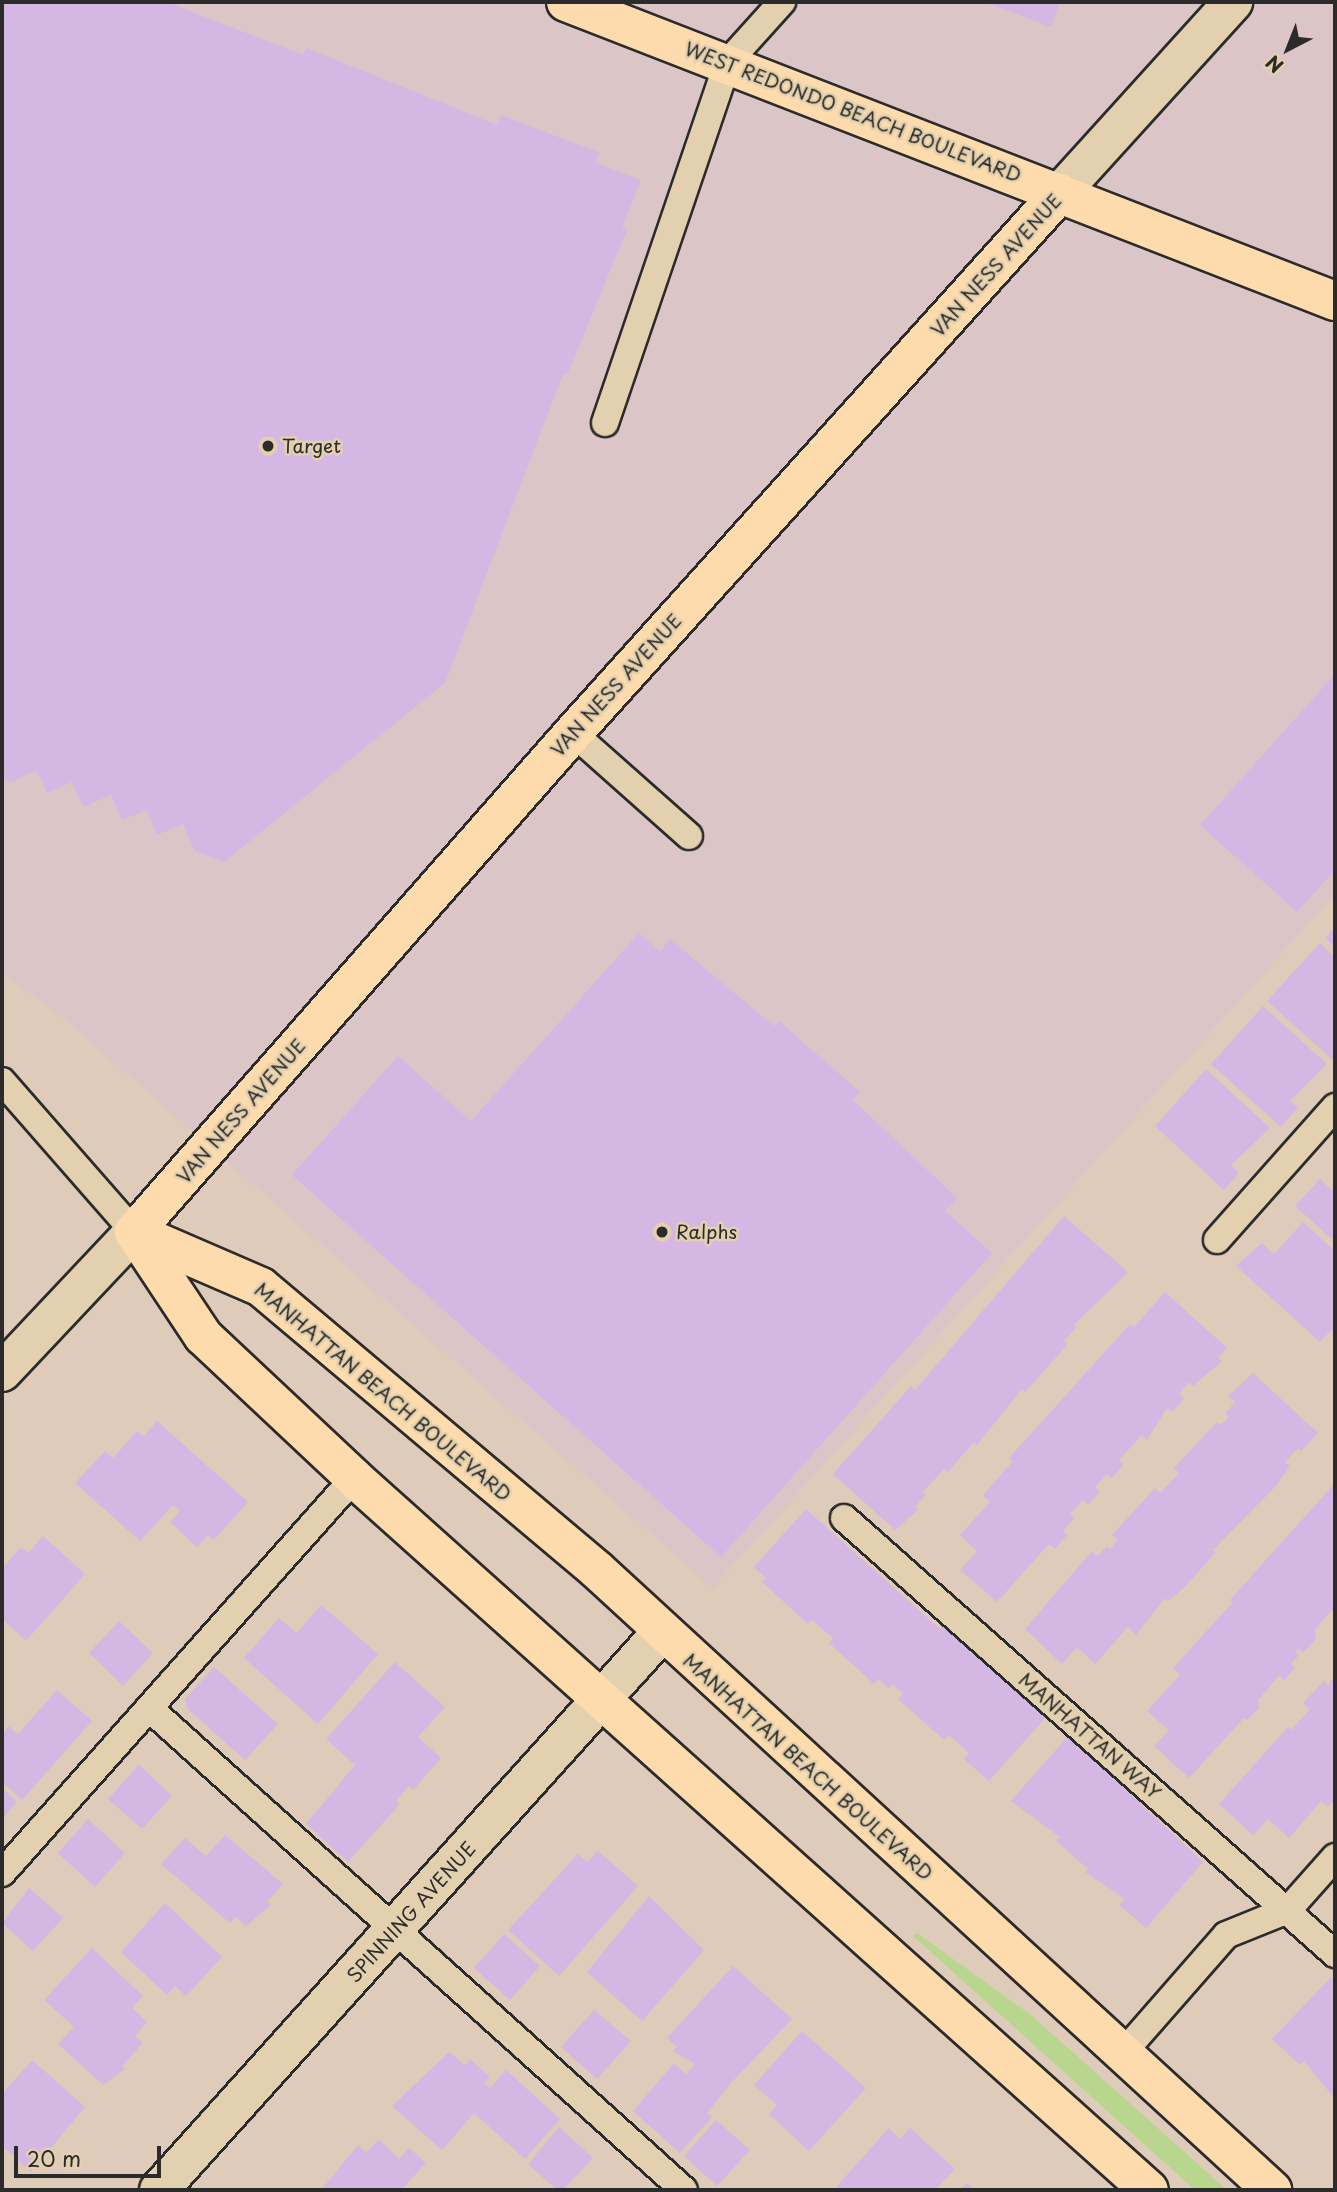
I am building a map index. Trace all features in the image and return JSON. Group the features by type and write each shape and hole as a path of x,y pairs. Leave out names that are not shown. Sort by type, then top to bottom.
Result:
{"main road":[{"name":"WEST REDONDO BEACH BOULEVARD","path":"566,2 727,62 1335,301"},
{"name":"VAN NESS AVENUE","path":"134,1232 573,733 1060,193"},
{"path":"134,1232 203,1336 354,1478 1149,2190"},
{"name":"MANHATTAN BEACH BOULEVARD","path":"134,1232 261,1287 597,1570 661,1633 1272,2190"}],"street":[{"name":"VAN NESS AVENUE","path":"1060,193 1233,2"},
{"name":"VAN NESS AVENUE","path":"2,1372 134,1232"},
{"name":"SPINNING AVENUE","path":"159,2190 603,1701 661,1633"}],"lane":[{"path":"605,423 727,62 782,2"},
{"path":"573,733 689,836"},
{"path":"2,1081 134,1232"},
{"path":"1217,1240 1335,1107"},
{"path":"2,1873 354,1478"},
{"name":"MANHATTAN WAY","path":"844,1518 1335,1954"},
{"path":"149,1708 673,2187"},
{"path":"1122,2054 1226,1935 1288,1910 1335,1857"}],"shaded area":[{"path":"2,2 1335,2 1335,894 713,1588 69,1023 2,973"}],"green space":[{"path":"917,1933 1031,2015 1227,2190 1195,2190 913,1936"}],"building":[{"name":"Target","path":"2,2 166,2 303,55 306,48 497,125 501,115 600,153 596,163 641,180 622,228 627,230 567,375 563,374 445,683 224,862 195,851 183,824 157,835 147,810 122,820 111,795 83,807 72,782 47,793 36,770 11,782 2,778"},
{"path":"985,2 1060,2 1051,27"},
{"path":"1335,674 1335,870 1297,912 1200,825"},
{"path":"1335,927 1335,947 1325,938"},
{"name":"Ralphs","path":"639,933 660,952 670,939 774,1026 779,1021 860,1092 853,1100 957,1198 945,1211 992,1253 721,1557 292,1175 398,1056 471,1121"},
{"path":"1320,943 1335,957 1335,1062 1267,1001"},
{"path":"1263,1006 1327,1064 1290,1101 1298,1107 1281,1127 1211,1064"},
{"path":"1206,1069 1270,1128 1231,1165 1239,1173 1224,1190 1155,1126"},
{"path":"1320,1179 1335,1193 1335,1242 1295,1206"},
{"path":"1064,1216 1128,1272 1074,1325 1077,1327 1064,1341 1068,1344 1025,1392 1022,1389 977,1445 974,1442 948,1472 944,1469 923,1492 926,1494 915,1507 918,1510 895,1530 833,1474 911,1386 915,1390"},
{"path":"1303,1222 1335,1251 1335,1326 1320,1342 1236,1266 1262,1243 1274,1254"},
{"path":"1165,1292 1227,1348 1218,1358 1222,1361 1193,1386 1189,1382 1179,1394 1184,1399 1172,1412 1167,1408 1147,1440 1142,1435 1119,1460 1124,1464 1112,1478 1107,1474 1095,1487 1100,1492 1088,1505 1083,1500 1070,1514 1074,1518 1063,1531 1067,1535 1055,1549 1049,1544 997,1602 960,1570 977,1551 960,1535 990,1502 983,1495 1013,1461 1009,1458 1130,1324 1134,1327"},
{"path":"1253,1373 1318,1433 1301,1451 1298,1448 1285,1462 1290,1466 1276,1486 1213,1550 1216,1552 1184,1588 1168,1601 1165,1598 1136,1635 1128,1627 1095,1664 1077,1647 1062,1664 1025,1629 1092,1551 1097,1556 1107,1546 1110,1549 1118,1540 1112,1535 1155,1488 1160,1493 1179,1473 1174,1468 1217,1422 1221,1425 1229,1417 1225,1414 1235,1402 1228,1396"},
{"path":"157,1421 248,1502 214,1540 208,1535 197,1547 170,1522 180,1511 173,1505 140,1541 75,1483 105,1451 113,1458 137,1431 144,1436"},
{"path":"1335,1483 1335,1607 1315,1629 1316,1639 1303,1653 1299,1649 1295,1652 1299,1655 1291,1664 1295,1668 1284,1680 1279,1676 1258,1700 1259,1708 1247,1720 1244,1718 1189,1778 1154,1746 1169,1730 1147,1711 1180,1675 1173,1668"},
{"path":"806,1509 940,1629 945,1625 1047,1716 989,1781 964,1759 969,1753 949,1735 944,1740 898,1699 903,1694 893,1684 889,1689 879,1679 874,1684 829,1643 833,1638 812,1620 808,1624 762,1582 766,1578 754,1567"},
{"path":"43,1536 85,1574 26,1641 2,1619 2,1568 21,1547 28,1553"},
{"path":"321,1605 378,1654 318,1724 244,1658 279,1618 297,1633"},
{"path":"119,1621 153,1653 123,1686 89,1653"},
{"path":"395,1662 445,1707 418,1737 441,1758 413,1790 409,1786 396,1801 400,1804 348,1862 306,1824 355,1765 326,1739"},
{"path":"214,1667 278,1724 245,1760 188,1709 185,1699"},
{"path":"1335,1676 1335,1799 1328,1807 1321,1801 1289,1838 1268,1819 1253,1835 1219,1804 1288,1727 1291,1730 1310,1709 1303,1703 1324,1681 1328,1685"},
{"path":"57,1690 92,1721 22,1800 2,1782 2,1735 9,1726 18,1734"},
{"path":"1068,1736 1203,1862 1146,1928 1119,1905 1125,1899 1085,1872 1088,1869 1056,1841 1060,1837 1011,1801"},
{"path":"139,1765 172,1796 142,1829 108,1799"},
{"path":"2,1788 17,1802 2,1819"},
{"path":"88,1819 125,1853 95,1887 58,1853"},
{"path":"225,1835 283,1884 267,1902 271,1905 246,1926 236,1917 230,1923 161,1864 185,1838 206,1856"},
{"path":"598,1851 638,1886 559,1976 508,1930 578,1854 587,1862"},
{"path":"29,1888 63,1918 33,1951 2,1923"},
{"path":"649,1896 704,1950 642,2021 587,1972"},
{"path":"165,1903 222,1957 186,1996 175,1986 167,1995 121,1952"},
{"path":"504,1934 540,1966 510,2000 474,1968"},
{"path":"92,1948 143,1996 132,2008 147,2022 135,2036 143,2043 122,2066 125,2069 103,2085 58,2044 74,2027 44,2000"},
{"path":"733,1966 792,2019 731,2083 707,2113 712,2117 680,2153 633,2111 674,2063 686,2074 695,2064 673,2051 677,2047 667,2038"},
{"path":"1331,1977 1335,1981 1335,2099 1304,2061 1300,2065 1272,2039"},
{"path":"594,2010 631,2041 597,2079 561,2047"},
{"path":"802,2031 866,2088 809,2151 769,2114 777,2105 754,2085"},
{"path":"449,2052 465,2065 470,2059 490,2077 484,2083 490,2088 506,2070 560,2119 525,2159 474,2113 442,2150 392,2106"},
{"path":"32,2060 85,2107 31,2172 2,2146 2,2094"},
{"path":"716,2120 750,2150 717,2186 684,2156"},
{"path":"559,2127 593,2158 563,2190 557,2190 528,2164"},
{"path":"889,2128 900,2139 910,2128 955,2169 935,2190 840,2190 836,2187"},
{"path":"379,2139 399,2159 409,2148 426,2163 401,2190 321,2190 358,2145 366,2153"},
{"path":"967,2183 975,2190 960,2190"}],"place":[{"name":"Target","path":"268,446"},
{"name":"Ralphs","path":"662,1232"}]}
